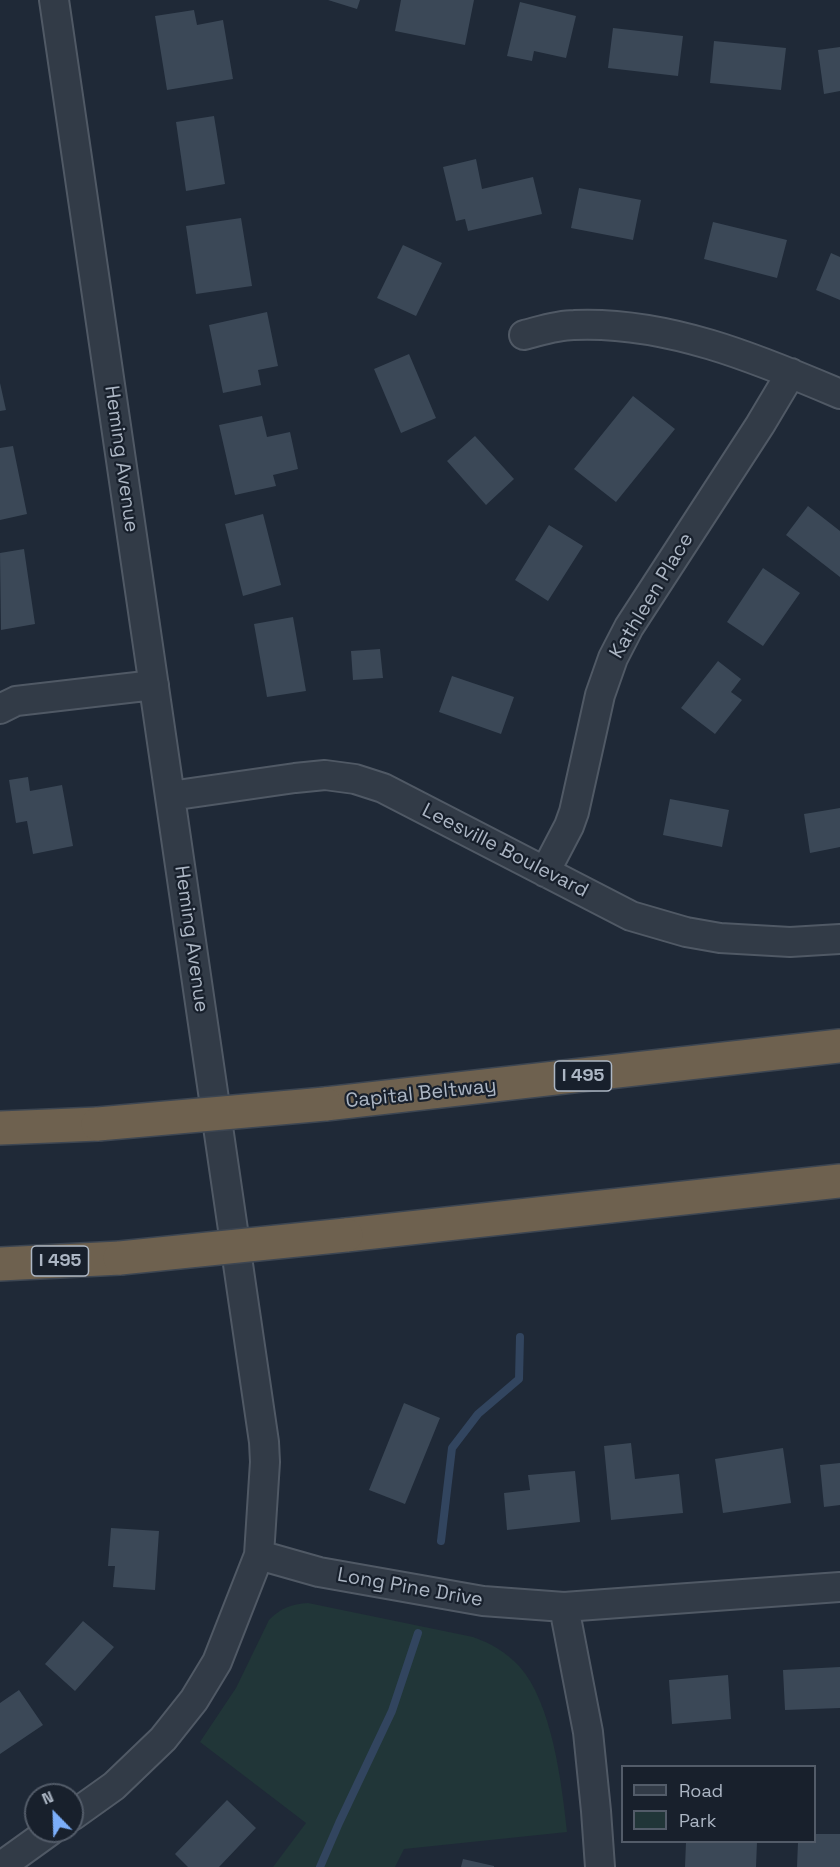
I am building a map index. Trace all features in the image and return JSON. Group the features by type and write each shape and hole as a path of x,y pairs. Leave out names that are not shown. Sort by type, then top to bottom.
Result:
{"highway":[{"name":"Capital Beltway","path":"0,1128 99,1124 325,1104 840,1046"},
{"name":"I 495","path":"0,1264 120,1258 840,1181"}],"street":[{"name":"Heming Avenue","path":"54,0 264,1442 265,1462 259,1556 217,1662 194,1700 164,1739 114,1786 84,1807"},
{"path":"524,335 571,325 623,325 703,342 791,373 840,394"},
{"name":"Kathleen Place","path":"545,872 574,812 600,695 612,657 791,373"},
{"path":"0,709 16,701 154,685"},
{"name":"Leesville Boulevard","path":"170,796 325,775 355,778 383,788 631,916 686,932 720,938 790,942 840,939"},
{"name":"Long Pine Drive","path":"259,1556 319,1572 483,1601 564,1607 840,1587"},
{"path":"564,1607 588,1732 600,1867"},
{"path":"0,1867 33,1843"}],"green space":[{"path":"308,1603 473,1637 509,1656 519,1666 540,1700 554,1744 567,1832 404,1849 395,1867 273,1867 306,1823 200,1742 236,1688 269,1620 287,1607"}],"building":[{"path":"328,0 360,0 357,9"},
{"path":"401,0 474,0 465,45 395,31"},
{"path":"520,2 576,16 566,58 534,51 532,61 507,56"},
{"path":"194,10 197,25 223,20 233,79 167,90 155,16"},
{"path":"613,28 683,36 678,76 608,68"},
{"path":"714,41 786,48 781,90 710,83"},
{"path":"840,47 840,91 824,94 818,50"},
{"path":"214,116 225,184 186,191 176,122"},
{"path":"476,159 482,189 533,177 542,214 468,231 465,219 456,221 443,167"},
{"path":"579,188 641,200 633,240 571,228"},
{"path":"241,218 252,286 196,294 186,226"},
{"path":"713,222 787,240 777,278 704,259"},
{"path":"403,245 442,263 416,316 377,298"},
{"path":"831,253 840,257 840,300 816,290"},
{"path":"267,312 278,366 258,370 261,385 223,393 209,325"},
{"path":"409,354 436,418 401,433 374,369"},
{"path":"0,383 6,410 0,411"},
{"path":"633,396 675,429 616,502 574,469"},
{"path":"262,416 267,437 290,432 298,469 273,475 276,486 235,495 219,425"},
{"path":"475,436 514,479 486,505 447,461"},
{"path":"13,446 27,514 0,520 0,448"},
{"path":"808,506 840,531 840,577 786,535"},
{"path":"263,514 281,585 243,596 225,524"},
{"path":"549,525 583,546 548,601 515,580"},
{"path":"24,549 35,624 1,630 0,553"},
{"path":"763,568 800,593 763,646 727,622"},
{"path":"293,617 306,691 267,697 254,624"},
{"path":"380,649 383,678 353,680 351,651"},
{"path":"718,661 741,679 731,692 742,700 715,734 681,708"},
{"path":"452,676 514,697 501,734 439,712"},
{"path":"28,777 30,791 62,785 73,846 33,854 27,821 16,823 9,780"},
{"path":"670,799 729,810 722,847 663,835"},
{"path":"840,808 840,847 810,853 804,814"},
{"path":"404,1403 440,1418 405,1504 369,1490"},
{"path":"631,1443 635,1479 679,1474 683,1513 611,1520 604,1446"},
{"path":"783,1448 791,1503 723,1513 715,1459"},
{"path":"840,1463 840,1505 824,1507 820,1465"},
{"path":"575,1471 580,1522 507,1530 504,1493 530,1490 528,1475"},
{"path":"111,1528 159,1531 155,1590 113,1587 115,1566 108,1566"},
{"path":"83,1621 114,1647 75,1691 45,1664"},
{"path":"840,1667 840,1708 785,1710 783,1670"},
{"path":"728,1675 731,1719 672,1724 669,1680"},
{"path":"19,1690 43,1725 0,1754 0,1703"},
{"path":"227,1800 256,1828 219,1867 188,1867 175,1854"},
{"path":"816,1834 840,1834 840,1867 797,1867 798,1843 816,1843"},
{"path":"686,1843 757,1843 756,1867 685,1867"},
{"path":"463,1859 494,1866 494,1867 461,1867"}],"waterway":[{"path":"441,1541 452,1448 478,1414 519,1379 520,1337"},
{"path":"320,1867 392,1711 418,1633"}]}
